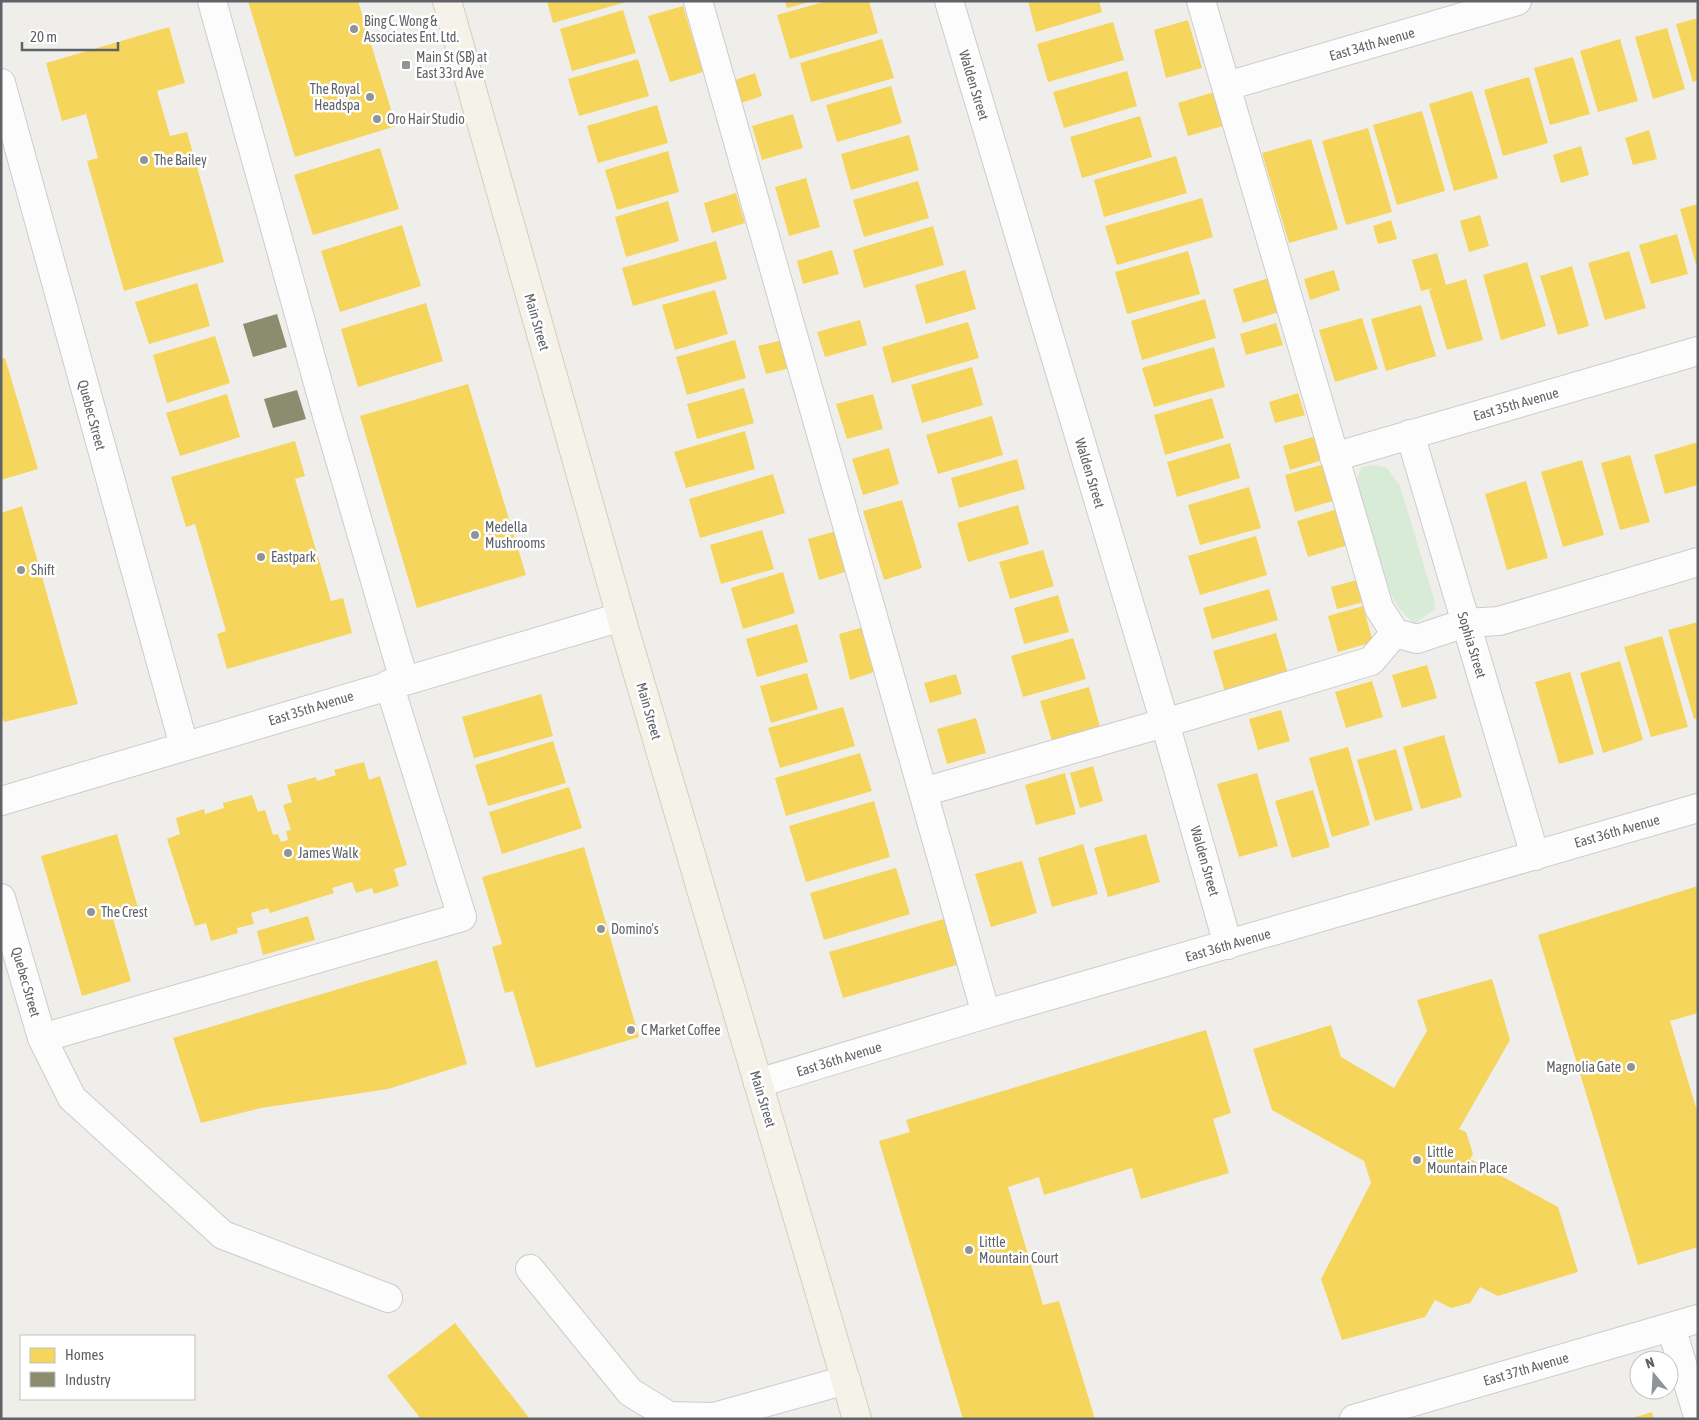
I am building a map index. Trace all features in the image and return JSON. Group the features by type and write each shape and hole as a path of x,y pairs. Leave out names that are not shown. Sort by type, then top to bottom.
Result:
{"main road":[{"name":"Main Street","path":"447,1 621,617 857,1419"}],"street":[{"path":"42,1038 462,917 397,682 354,510 212,1"},
{"path":"698,1 986,1014"},
{"name":"Walden Street","path":"950,1 1165,723 1228,945"},
{"path":"1201,1 1379,608 1395,633 1417,639 1465,623 1499,621 1698,562"},
{"name":"East 34th Avenue","path":"1226,86 1516,1"},
{"name":"Quebec Street","path":"1,83 184,746"},
{"name":"East 35th Avenue","path":"1334,456 1698,351"},
{"name":"Sophia Street","path":"1410,434 1535,856"},
{"name":"East 35th Avenue","path":"1,801 621,617"},
{"path":"923,792 1165,723 1371,661 1395,633"},
{"name":"East 36th Avenue","path":"758,1083 986,1014 1698,808"},
{"name":"Quebec Street","path":"1,898 42,1038 72,1098 223,1235 388,1298"},
{"path":"530,1269 630,1392 668,1416 714,1417 846,1380"},
{"name":"East 37th Avenue","path":"1354,1419 1698,1319"},
{"path":"1671,1327 1698,1416"}],"green space":[{"path":"1375,465 1387,468 1400,486 1434,599 1435,609 1414,624 1398,607 1389,590 1356,480 1362,467"}],"building: Homes":[{"path":"248,1 358,1 396,126 295,157"},
{"path":"547,1 626,1 626,2 553,23"},
{"path":"785,1 810,1 810,2 787,8"},
{"path":"827,1 869,1 878,33 790,59 777,15"},
{"path":"1028,1 1099,1 1102,12 1036,32"},
{"path":"683,6 703,72 670,82 648,16"},
{"path":"623,10 636,53 572,71 560,29"},
{"path":"1698,18 1698,80 1693,82 1676,24"},
{"path":"1188,20 1202,68 1166,78 1154,30"},
{"path":"1113,22 1124,60 1048,82 1037,44"},
{"name":"The Bailey","path":"169,27 185,83 157,91 170,136 187,132 224,262 124,291 87,161 98,158 86,114 62,121 46,63"},
{"path":"1667,28 1685,89 1653,99 1635,37"},
{"path":"882,39 894,78 811,102 800,63"},
{"path":"1620,39 1638,101 1598,112 1580,51"},
{"path":"1573,57 1590,114 1550,125 1534,68"},
{"path":"638,59 649,96 579,116 568,79"},
{"path":"1127,71 1137,106 1064,128 1053,92"},
{"path":"755,73 762,96 741,103 735,80"},
{"path":"1529,77 1548,143 1503,156 1484,90"},
{"path":"891,86 902,123 837,142 826,105"},
{"path":"1472,91 1498,178 1454,191 1429,104"},
{"path":"1214,92 1223,126 1188,136 1178,103"},
{"path":"657,105 668,143 598,163 587,126"},
{"path":"1422,111 1445,191 1397,205 1373,125"},
{"path":"793,114 803,148 762,160 752,126"},
{"path":"1140,116 1152,157 1082,178 1070,137"},
{"path":"1368,128 1392,212 1346,225 1322,141"},
{"path":"1649,130 1657,159 1633,165 1625,138"},
{"path":"909,135 919,170 851,190 841,154"},
{"path":"1311,139 1338,229 1289,243 1262,153"},
{"path":"1581,146 1589,175 1561,183 1553,155"},
{"path":"380,148 399,209 313,235 294,175"},
{"path":"668,151 679,192 617,210 605,170"},
{"path":"1176,156 1187,193 1104,217 1094,180"},
{"path":"806,178 820,227 789,236 775,187"},
{"path":"918,181 929,218 864,237 853,200"},
{"path":"736,193 745,223 712,233 704,203"},
{"path":"1202,198 1213,237 1117,265 1105,226"},
{"path":"668,201 679,241 626,257 615,217"},
{"path":"1698,204 1698,264 1696,264 1680,209"},
{"path":"1480,215 1489,246 1469,252 1460,221"},
{"path":"1391,220 1397,239 1378,244 1373,226"},
{"path":"402,225 421,286 340,312 321,251"},
{"path":"933,226 944,265 864,288 853,250"},
{"path":"1677,234 1688,274 1651,284 1639,245"},
{"path":"716,241 727,279 633,306 622,268"},
{"path":"832,250 839,274 803,284 797,261"},
{"path":"1188,251 1200,294 1127,314 1115,272"},
{"path":"1629,251 1646,308 1605,320 1588,263"},
{"path":"1437,253 1446,285 1466,279 1483,340 1447,350 1429,290 1434,288 1421,291 1412,260"},
{"path":"1527,262 1546,326 1501,340 1483,275"},
{"path":"1572,266 1589,326 1558,335 1540,276"},
{"path":"965,270 976,309 926,324 915,285"},
{"path":"1334,270 1340,290 1310,300 1304,279"},
{"path":"1269,278 1279,312 1243,323 1233,289"},
{"path":"197,283 210,326 149,344 135,302"},
{"path":"715,290 728,334 675,350 662,305"},
{"path":"1205,299 1216,338 1142,360 1131,321"},
{"path":"426,303 443,361 358,387 341,329"},
{"path":"1421,305 1436,356 1386,371 1371,319"},
{"path":"1362,318 1378,369 1335,382 1319,330"},
{"path":"860,320 867,345 825,357 817,332"},
{"path":"968,322 979,358 892,383 882,347"},
{"path":"1276,323 1283,345 1246,355 1240,334"},
{"path":"215,336 230,383 167,403 153,355"},
{"path":"735,340 746,378 687,395 676,357"},
{"path":"782,340 790,368 766,374 758,346"},
{"path":"1214,347 1225,387 1154,407 1142,368"},
{"path":"5,358 38,469 1,480 1,359"},
{"path":"972,367 983,405 922,423 911,385"},
{"path":"468,384 526,575 417,608 360,416"},
{"path":"744,388 754,423 697,439 687,404"},
{"path":"1298,393 1305,415 1275,423 1269,402"},
{"path":"227,394 240,437 180,456 166,413"},
{"path":"873,394 883,429 847,439 836,404"},
{"path":"1212,398 1224,438 1165,455 1154,415"},
{"path":"992,416 1003,455 938,474 926,435"},
{"path":"745,431 755,469 686,488 674,452"},
{"path":"1316,436 1323,460 1290,470 1283,446"},
{"name":"Eastpark","path":"295,441 305,476 295,479 331,601 343,598 352,633 227,669 217,634 226,631 195,524 186,527 171,477"},
{"path":"1698,442 1698,485 1665,494 1654,455"},
{"path":"1230,443 1240,478 1177,497 1167,462"},
{"path":"889,448 899,484 863,495 852,459"},
{"path":"1630,455 1650,522 1620,530 1601,463"},
{"path":"1017,459 1025,489 959,508 951,478"},
{"path":"1582,460 1604,535 1563,547 1541,472"},
{"path":"1325,464 1336,500 1295,512 1285,475"},
{"path":"773,474 785,513 700,538 689,499"},
{"path":"1526,481 1548,558 1507,570 1485,494"},
{"path":"1249,487 1261,528 1200,545 1188,505"},
{"path":"902,500 922,568 884,580 863,511"},
{"path":"1018,505 1029,544 968,562 957,523"},
{"name":"Shift","path":"22,506 78,704 4,722 1,713 1,513"},
{"path":"1338,509 1348,545 1308,557 1297,521"},
{"path":"762,530 774,569 721,584 710,545"},
{"path":"840,530 852,570 819,580 808,539"},
{"path":"1256,536 1267,575 1200,595 1188,556"},
{"path":"1043,550 1054,586 1010,599 999,562"},
{"path":"783,572 795,613 743,629 731,588"},
{"path":"1357,580 1364,602 1337,609 1331,587"},
{"path":"1269,589 1278,620 1212,639 1203,608"},
{"path":"1058,595 1069,632 1024,644 1014,608"},
{"path":"1363,606 1373,642 1338,652 1328,616"},
{"path":"1698,622 1698,718 1694,719 1668,630"},
{"path":"797,624 808,662 757,677 746,639"},
{"path":"864,627 877,671 850,680 839,634"},
{"path":"1276,633 1288,674 1225,692 1213,651"},
{"path":"1662,636 1688,727 1651,737 1624,647"},
{"path":"1073,638 1086,679 1023,697 1011,656"},
{"path":"1620,661 1643,740 1603,753 1580,673"},
{"path":"1427,665 1437,698 1402,708 1392,675"},
{"path":"1570,672 1594,754 1559,764 1535,682"},
{"path":"807,673 818,709 771,723 760,686"},
{"path":"956,674 962,694 930,703 924,683"},
{"path":"1372,681 1383,717 1346,728 1335,692"},
{"path":"1089,687 1100,727 1052,741 1040,701"},
{"path":"541,694 553,736 474,758 462,717"},
{"path":"843,707 855,746 780,768 768,728"},
{"path":"1281,710 1290,741 1258,750 1249,719"},
{"path":"976,718 986,753 947,764 937,729"},
{"path":"1444,735 1462,797 1421,809 1403,747"},
{"path":"553,741 566,783 488,806 475,765"},
{"path":"1348,747 1370,825 1332,837 1309,758"},
{"path":"1396,749 1413,810 1375,821 1357,760"},
{"path":"860,753 872,791 786,816 775,778"},
{"name":"James Walk","path":"364,762 369,780 380,776 407,865 394,869 399,886 374,894 372,888 356,893 352,882 332,888 334,893 270,913 268,908 251,913 254,924 237,928 238,933 211,941 206,923 195,926 167,839 180,834 176,818 204,809 205,814 224,808 223,803 252,795 258,812 265,810 273,835 278,834 281,842 288,840 286,831 291,830 283,805 292,802 287,785 316,777 317,781 336,775 334,770"},
{"path":"1093,766 1103,801 1080,808 1070,773"},
{"path":"1065,773 1076,814 1036,825 1025,785"},
{"path":"1257,773 1278,846 1239,857 1217,784"},
{"path":"569,787 582,828 502,854 489,812"},
{"path":"1313,790 1330,847 1292,858 1275,801"},
{"path":"874,801 890,857 806,882 789,826"},
{"name":"The Crest","path":"117,834 138,908 112,915 131,981 82,996 41,856"},
{"path":"1146,834 1160,882 1108,897 1094,848"},
{"path":"1083,844 1098,894 1052,907 1038,858"},
{"path":"584,847 639,1037 536,1068 513,991 505,993 492,947 502,944 482,877"},
{"path":"1022,861 1037,913 991,927 975,874"},
{"path":"896,868 910,914 824,940 810,893"},
{"name":"Magnolia Gate","path":"1698,886 1698,1013 1670,1021 1698,1114 1698,1247 1638,1265 1538,935"},
{"path":"308,916 315,940 263,955 257,931"},
{"path":"947,918 960,964 843,998 829,952"},
{"path":"437,960 467,1064 388,1089 261,1108 201,1123 173,1038"},
{"name":"Little Mountain Place","path":"1492,979 1510,1040 1459,1129 1466,1132 1473,1154 1470,1159 1558,1207 1578,1272 1498,1296 1480,1287 1470,1303 1451,1308 1435,1300 1425,1317 1342,1340 1321,1279 1371,1183 1364,1161 1272,1110 1253,1049 1331,1025 1341,1057 1394,1088 1427,1031 1417,1000"},
{"name":"Little Mountain Court","path":"1206,1030 1231,1113 1213,1119 1229,1173 1141,1199 1132,1168 1044,1195 1039,1177 1008,1187 1043,1305 1059,1301 1095,1419 963,1419 879,1141 910,1132 906,1120"},
{"path":"455,1323 530,1419 421,1419 387,1376"},
{"path":"1652,1412 1654,1419 1633,1419 1633,1418"}],"building: Industry":[{"path":"277,314 287,347 253,357 243,324"},
{"path":"297,390 306,419 273,428 264,399"}],"place":[{"name":"Bing C. Wong & Associates Ent. Ltd.","path":"354,29"},
{"name":"Main St (SB) at East 33rd Ave","path":"406,65"},
{"name":"The Royal Headspa","path":"370,97"},
{"name":"Oro Hair Studio","path":"377,119"},
{"name":"The Bailey","path":"144,160"},
{"name":"Medella Mushrooms","path":"475,535"},
{"name":"Eastpark","path":"261,557"},
{"name":"Shift","path":"21,570"},
{"name":"James Walk","path":"288,853"},
{"name":"The Crest","path":"91,912"},
{"name":"Domino's","path":"601,929"},
{"name":"C Market Coffee","path":"631,1030"},
{"name":"Magnolia Gate","path":"1631,1067"},
{"name":"Little Mountain Place","path":"1417,1160"},
{"name":"Little Mountain Court","path":"969,1250"}]}
